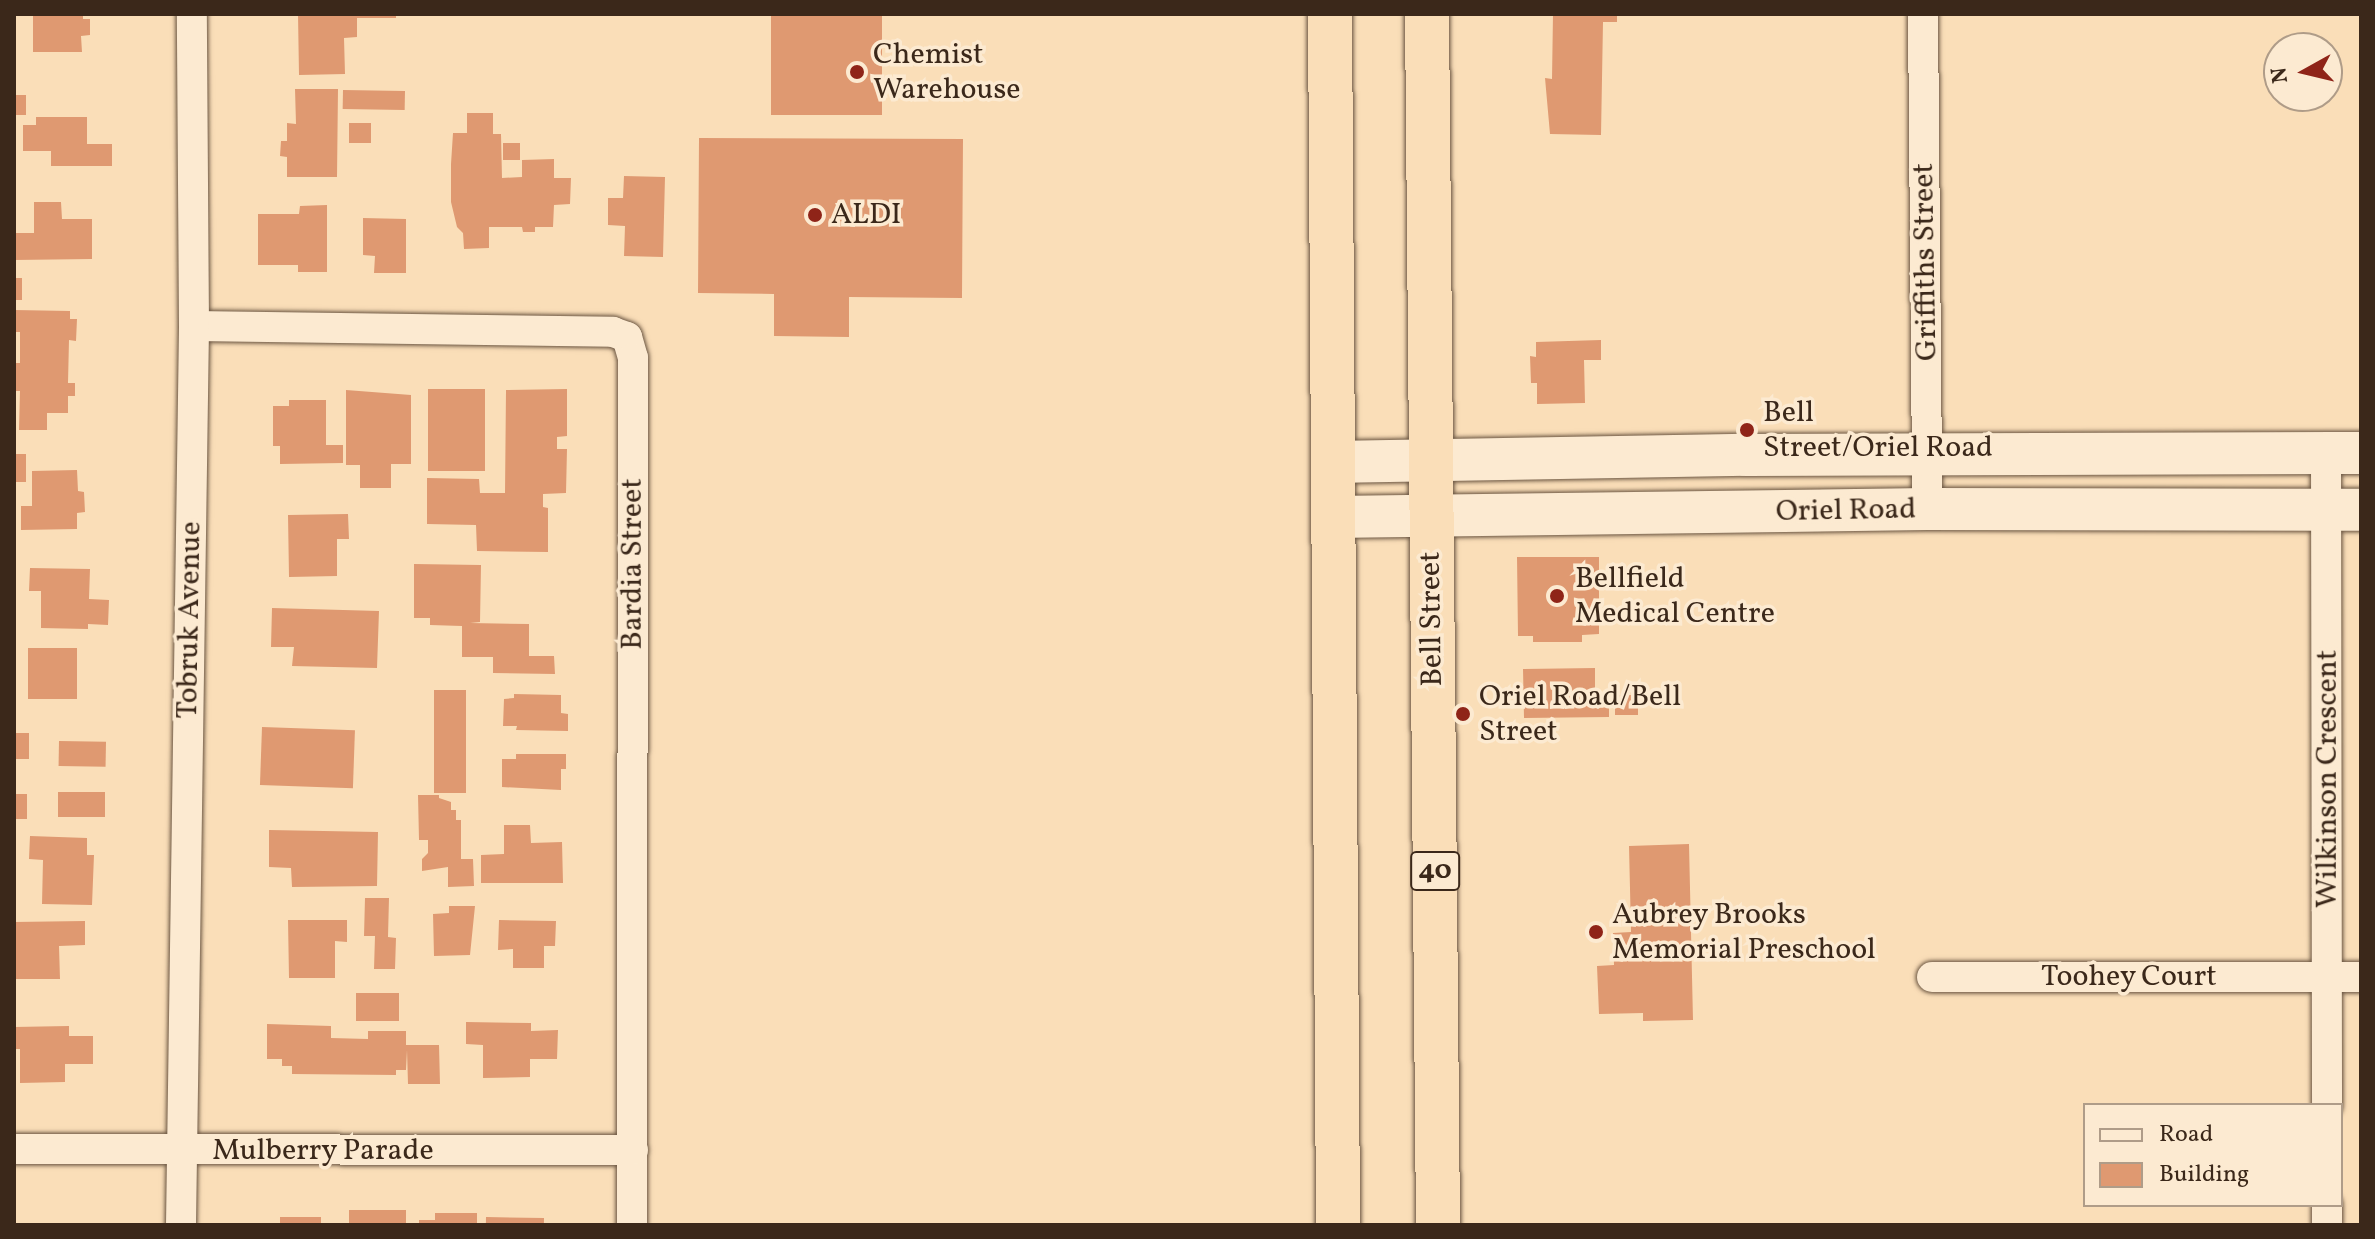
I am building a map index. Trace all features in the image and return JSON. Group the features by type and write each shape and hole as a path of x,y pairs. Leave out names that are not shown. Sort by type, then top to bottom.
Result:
{"highway":[{"path":"1330,14 1338,1225"},
{"name":"Bell Street","path":"1427,14 1438,1225"}],"main road":[{"name":"Oriel Road","path":"1332,462 2344,452"},
{"name":"Oriel Road","path":"1332,517 1927,509 2345,510"}],"street":[{"name":"Tobruk Avenue","path":"181,1225 194,326 192,14"},
{"name":"Griffiths Street","path":"1923,14 1927,509"},
{"name":"Bardia Street","path":"194,326 613,332 627,337 633,358 632,1225"},
{"name":"Wilkinson Crescent","path":"2327,1103 2326,977 2345,510 2344,452"},
{"name":"Toohey Court","path":"1932,977 2361,977"},
{"name":"Mulberry Parade","path":"14,1149 633,1150"}],"building":[{"path":"33,14 83,14 83,19 90,19 90,35 81,36 82,52 33,52"},
{"path":"298,14 396,14 396,18 357,18 357,37 344,38 345,74 299,75"},
{"path":"771,14 882,14 882,115 771,115"},
{"path":"1553,14 1617,14 1617,22 1603,22 1601,135 1550,134 1545,78 1552,79"},
{"path":"295,89 338,89 337,177 287,177 287,157 280,156 281,141 287,141 287,123 296,124"},
{"path":"343,90 405,91 405,110 343,109"},
{"path":"14,95 26,95 26,115 14,115"},
{"path":"467,113 493,113 493,134 501,134 502,178 522,177 522,160 554,159 554,178 571,178 570,204 554,205 553,227 535,227 535,232 523,232 522,227 489,227 489,248 464,249 463,233 457,227 451,202 451,164 453,133 467,133"},
{"path":"36,117 87,117 87,144 112,144 112,166 51,166 51,151 23,151 23,125 36,125"},
{"path":"349,123 371,123 371,143 349,143"},
{"path":"699,138 963,139 962,298 849,297 849,337 774,336 774,294 698,293"},
{"path":"503,143 520,143 520,160 503,160"},
{"path":"624,176 665,177 663,257 624,256 625,226 608,225 608,198 623,198"},
{"path":"34,202 61,202 62,219 92,219 92,259 14,260 14,233 34,233"},
{"path":"327,205 327,272 298,272 298,265 258,265 258,214 299,214 300,206"},
{"path":"363,218 406,219 406,273 374,273 375,256 363,255"},
{"path":"14,278 22,278 22,300 14,300"},
{"path":"14,310 70,311 70,319 77,319 76,341 69,340 68,383 75,383 75,396 68,396 68,413 47,413 47,430 19,430 20,391 14,391 14,363 20,363 20,332 14,332"},
{"path":"1601,340 1601,360 1584,360 1585,403 1537,404 1537,383 1531,383 1530,356 1536,357 1536,342"},
{"path":"428,389 485,389 485,471 428,471"},
{"path":"567,389 567,436 557,437 557,449 567,449 566,493 543,494 543,507 548,508 548,552 477,551 476,525 427,524 427,478 479,479 480,493 505,493 506,390"},
{"path":"346,390 411,395 411,464 391,464 391,488 360,488 360,465 346,465"},
{"path":"289,400 326,400 326,445 343,445 343,463 280,464 280,446 273,446 273,406 289,406"},
{"path":"14,454 26,454 26,482 14,482"},
{"path":"77,470 78,491 84,492 85,512 77,513 77,529 21,530 21,506 32,506 32,471"},
{"path":"348,514 349,539 337,539 337,576 289,577 288,515"},
{"path":"1517,557 1599,557 1599,634 1582,635 1582,642 1533,642 1533,636 1518,636"},
{"path":"414,564 481,565 480,622 470,623 529,624 529,656 554,656 555,674 493,673 493,657 462,657 462,626 430,625 430,618 414,618"},
{"path":"30,568 90,569 89,599 109,600 108,625 88,624 88,629 41,628 41,591 29,591"},
{"path":"272,608 379,611 377,668 292,666 294,647 271,647"},
{"path":"28,648 77,648 77,699 28,699"},
{"path":"1595,668 1595,693 1609,693 1609,717 1524,718 1523,669"},
{"path":"434,690 466,690 466,793 434,793"},
{"path":"514,694 561,695 561,713 568,714 568,731 516,730 517,726 503,726 504,699 514,698"},
{"path":"1615,695 1638,695 1638,715 1615,715"},
{"path":"262,727 355,730 353,788 260,785"},
{"path":"14,733 29,733 29,759 14,759"},
{"path":"59,741 106,742 106,767 59,766"},
{"path":"516,754 566,754 566,769 561,769 561,790 502,787 502,759 516,759"},
{"path":"58,792 105,792 105,817 58,817"},
{"path":"14,794 27,794 27,819 14,819"},
{"path":"418,795 439,795 439,798 451,802 451,810 456,810 456,820 461,820 461,859 473,859 474,886 448,887 448,867 422,871 422,859 428,853 428,840 419,840"},
{"path":"504,825 530,825 531,843 562,842 563,883 481,883 481,855 504,854"},
{"path":"269,830 378,832 377,886 292,887 291,868 269,867"},
{"path":"30,836 87,838 87,855 94,855 92,905 42,904 43,860 29,859"},
{"path":"1689,844 1693,1020 1643,1021 1643,1013 1599,1014 1597,966 1614,965 1613,933 1631,932 1629,846"},
{"path":"365,898 389,898 388,937 396,938 395,969 374,969 375,936 364,936"},
{"path":"449,906 475,906 470,955 434,956 433,914 449,913"},
{"path":"288,920 347,920 347,942 335,941 335,978 289,978"},
{"path":"499,920 556,921 555,946 544,946 544,968 513,968 513,949 498,950"},
{"path":"85,921 85,945 59,946 60,979 14,979 14,922"},
{"path":"356,993 399,993 399,1021 356,1021"},
{"path":"466,1022 531,1023 531,1031 558,1030 557,1059 530,1059 530,1077 483,1078 483,1045 466,1044"},
{"path":"267,1024 331,1026 331,1038 368,1039 368,1031 406,1031 406,1045 439,1045 440,1084 408,1084 407,1050 406,1070 396,1070 396,1075 292,1074 292,1066 282,1066 282,1059 267,1059"},
{"path":"69,1026 69,1036 93,1036 93,1064 65,1064 65,1082 20,1083 20,1049 14,1049 14,1027"},
{"path":"349,1210 406,1210 406,1225 349,1225"},
{"path":"435,1213 477,1213 477,1225 419,1225 419,1220 435,1220"},
{"path":"280,1217 321,1217 321,1225 280,1225"},
{"path":"486,1217 544,1218 544,1225 486,1225"}],"place":[{"name":"Chemist Warehouse","path":"857,72"},
{"name":"ALDI","path":"815,215"},
{"name":"Bell Street/Oriel Road","path":"1747,430"},
{"name":"Bellfield Medical Centre","path":"1557,596"},
{"name":"Oriel Road/Bell Street","path":"1463,714"},
{"name":"Aubrey Brooks Memorial Preschool","path":"1596,932"}]}
